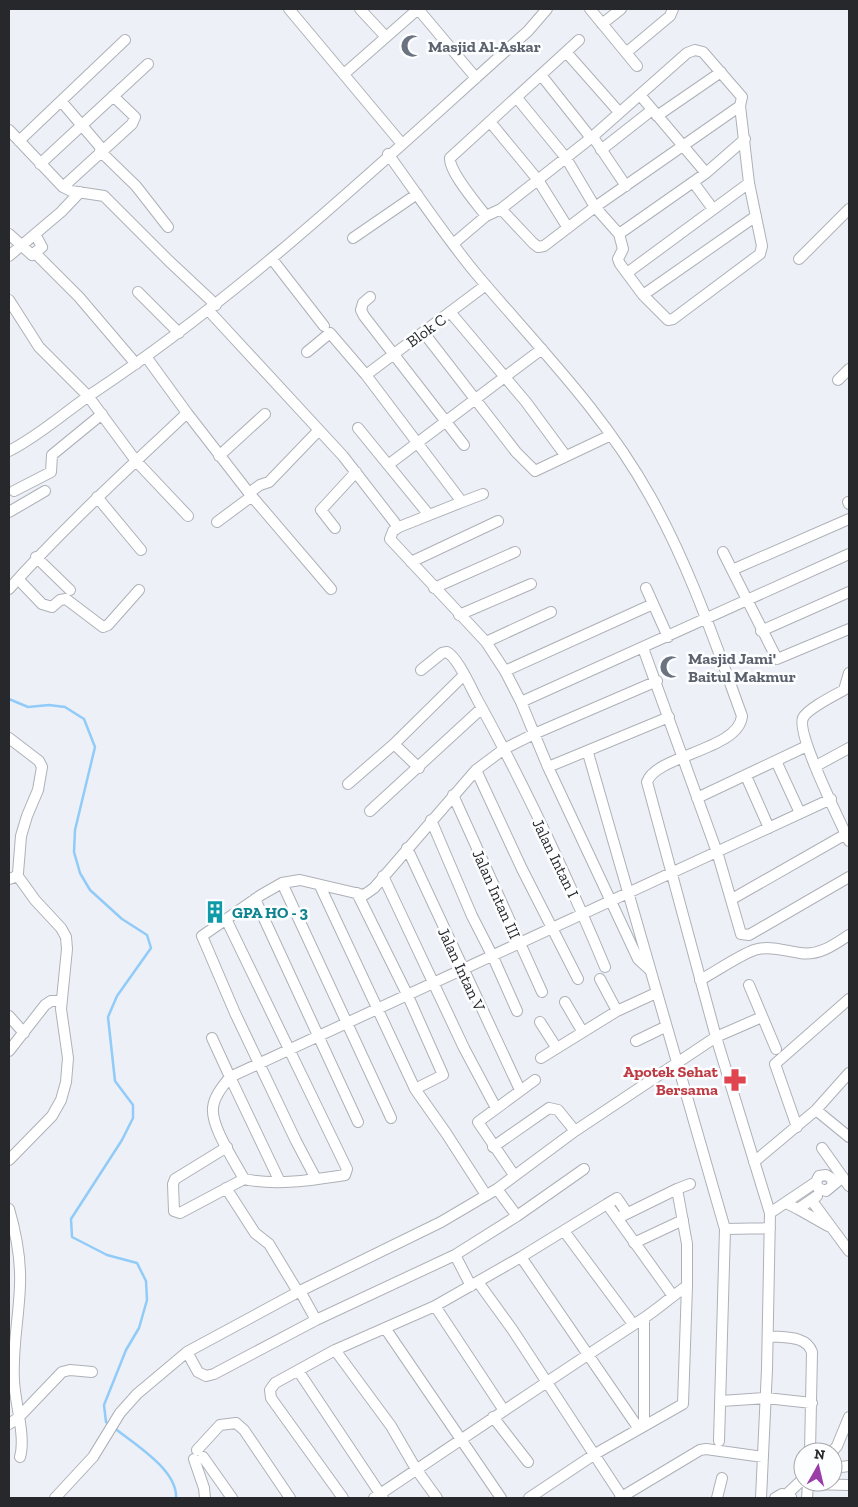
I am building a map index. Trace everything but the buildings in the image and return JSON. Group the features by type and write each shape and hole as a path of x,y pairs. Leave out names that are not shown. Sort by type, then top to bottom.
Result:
{"street":[{"path":"289,9 402,144"},
{"path":"360,9 386,37"},
{"path":"344,74 418,9 476,78"},
{"path":"9,451 147,358 213,308 272,259 388,154 402,144 476,78 528,31 546,9"},
{"path":"590,9 637,66"},
{"path":"602,24 621,9"},
{"path":"627,52 670,16 673,9"},
{"path":"18,141 125,40"},
{"path":"486,216 455,174 449,161 453,155 491,123 579,40"},
{"path":"453,244 486,216 502,209 538,180 566,158 592,138 687,53 695,50 703,52 742,97 740,106 749,183 762,246 760,254 673,319 668,320 643,295 618,259 622,249 619,234 595,207 566,158 517,98"},
{"path":"566,52 619,112"},
{"path":"40,164 148,64"},
{"path":"601,150 655,113 721,72"},
{"path":"542,75 592,138 626,186"},
{"path":"640,95 706,173"},
{"path":"63,187 101,150 132,124 134,117 113,96"},
{"path":"61,101 101,150 136,186 168,227"},
{"path":"502,209 538,247 544,246 595,207 740,106"},
{"path":"491,123 538,180 568,228"},
{"path":"9,130 63,187 104,196 169,261 213,308 356,472 395,523"},
{"path":"619,234 706,173 745,139"},
{"path":"388,154 453,244 486,285 570,380 611,434 650,496 685,566 742,716 737,729 730,735 684,759 655,770 649,775 647,782 716,1037 770,1213 768,1336 761,1498"},
{"path":"693,182 713,209"},
{"path":"627,273 749,183"},
{"path":"9,256 67,206 80,192"},
{"path":"353,238 417,194"},
{"path":"799,259 849,208"},
{"path":"643,295 756,216"},
{"path":"841,217 849,225"},
{"path":"9,234 30,255 36,254 42,245 35,234"},
{"path":"36,254 79,297 136,364"},
{"path":"272,259 324,326"},
{"name":"Blok C","path":"366,375 486,285"},
{"path":"138,292 179,334"},
{"path":"370,297 363,303 361,310 464,445"},
{"path":"9,300 40,347 88,396 136,461 188,516"},
{"path":"450,312 505,377 565,456"},
{"path":"424,332 516,452 535,471 611,434"},
{"path":"307,352 330,333 366,375 416,444 462,502"},
{"path":"388,465 542,349"},
{"path":"147,358 250,495 332,590"},
{"path":"838,380 849,369"},
{"path":"9,589 36,557 187,413"},
{"path":"14,491 51,472 52,455 102,414"},
{"path":"219,456 265,414"},
{"path":"358,428 429,515"},
{"path":"217,522 260,485 270,482 319,430"},
{"path":"335,528 321,510 356,472"},
{"path":"9,512 45,491"},
{"path":"483,494 399,527 390,534 390,538 434,588 486,642 505,670 638,959 649,969"},
{"path":"97,497 141,550"},
{"path":"732,570 849,519"},
{"path":"411,562 498,521"},
{"path":"434,588 515,552"},
{"path":"723,552 761,632 777,660 849,629"},
{"path":"520,702 849,554"},
{"path":"36,557 70,590"},
{"path":"18,579 42,604 52,607 60,600 66,599 103,627 108,625 139,590"},
{"path":"460,616 530,584"},
{"path":"646,588 668,637"},
{"path":"761,632 849,592"},
{"path":"505,670 653,604"},
{"path":"486,642 551,612"},
{"path":"643,648 657,681 716,851 741,934 749,936 849,877"},
{"name":"Jalan Intan I","path":"421,670 442,653 447,652 464,675 504,749 605,967"},
{"path":"732,899 848,837 806,746 802,725 805,715 844,690 849,673"},
{"path":"348,784 394,744 464,675"},
{"path":"316,1179 296,1141 202,940 202,936 282,882 300,880 364,895 476,770 504,749 534,734 657,681"},
{"path":"370,811 419,768 482,708"},
{"path":"548,767 588,752 669,716"},
{"path":"9,738 39,761 42,767 38,790 21,836 13,877 61,928 66,937 67,949 59,1001 68,1053 66,1082 61,1100 52,1116 9,1160"},
{"path":"394,744 419,768"},
{"path":"697,798 806,746"},
{"path":"816,766 849,748"},
{"path":"588,752 665,1027 677,1062 725,1229 721,1401 718,1441"},
{"path":"776,761 800,813"},
{"path":"476,770 578,979"},
{"path":"746,776 769,828"},
{"name":"Jalan Intan III","path":"453,795 542,992"},
{"path":"244,1180 215,1121 213,1108 218,1094 230,1078 831,799"},
{"path":"430,820 472,916 517,1011"},
{"name":"Jalan Intan V","path":"407,848 462,970 520,1090"},
{"path":"383,876 464,1048 496,1108"},
{"path":"282,882 391,1118"},
{"path":"320,886 415,1089 486,1195"},
{"path":"357,893 408,996 443,1074 415,1089"},
{"path":"255,899 320,1036 358,1122"},
{"path":"226,919 347,1169 345,1175 316,1179 280,1182 244,1180 180,1212 174,1211 172,1184 175,1179 227,1147"},
{"path":"700,980 758,948 782,948 801,953 816,952 833,946 849,935"},
{"path":"600,980 617,1011"},
{"path":"749,985 776,1049"},
{"path":"541,1058 617,1011 656,993"},
{"path":"796,1127 775,1064 849,999"},
{"path":"9,1050 45,1005 51,1001 59,1001"},
{"path":"564,1002 582,1031"},
{"path":"9,1016 24,1033"},
{"path":"55,1498 93,1458 120,1413 137,1394 187,1352 299,1292 441,1222 486,1195 575,1131 716,1037 762,1017"},
{"path":"540,1022 556,1047"},
{"path":"636,1041 665,1027"},
{"path":"212,1038 280,1182"},
{"path":"754,1162 816,1110 849,1073"},
{"path":"514,1175 478,1122 536,1080"},
{"path":"493,1146 549,1108 558,1110 575,1131"},
{"path":"816,1110 849,1137"},
{"path":"822,1148 849,1186"},
{"path":"770,1213 816,1182 820,1176 826,1175 836,1168"},
{"path":"187,1352 198,1372 206,1376 209,1375 316,1320 455,1255 518,1216 584,1169"},
{"path":"826,1175 831,1178 833,1184"},
{"path":"798,1209 812,1201 823,1191 830,1190 833,1184 843,1177"},
{"path":"816,1182 818,1188 823,1191"},
{"path":"623,1216 690,1184"},
{"path":"226,1188 255,1233 265,1238 316,1320"},
{"path":"496,1188 518,1216"},
{"path":"529,1498 595,1454 683,1404 687,1286 686,1244 677,1189"},
{"path":"812,1201 849,1251"},
{"path":"786,1203 832,1228"},
{"path":"343,1498 270,1394 274,1383 299,1372 336,1350 435,1306 521,1257 607,1204 623,1216 634,1243 673,1296"},
{"path":"9,1209 13,1254 20,1285 11,1337 14,1380 13,1421 23,1440 20,1456"},
{"path":"634,1243 683,1220"},
{"path":"725,1229 770,1228"},
{"path":"564,1231 633,1324"},
{"path":"455,1255 546,1382 595,1454 621,1498 706,1448 763,1456"},
{"path":"521,1257 642,1427"},
{"path":"299,1372 379,1497 416,1469 461,1441 503,1409 644,1318 687,1286"},
{"path":"435,1306 503,1409"},
{"path":"642,1427 644,1318"},
{"path":"385,1328 501,1498"},
{"path":"768,1336 801,1339 809,1344 812,1352 810,1442"},
{"path":"336,1350 391,1426 416,1469 437,1498"},
{"path":"13,1421 62,1372 70,1370 92,1372"},
{"path":"721,1401 766,1398 812,1403"},
{"path":"839,1442 849,1416"},
{"path":"493,1417 528,1462"},
{"path":"205,1498 198,1455 220,1425 236,1423 244,1430 290,1498"},
{"path":"198,1455 232,1498"},
{"path":"718,1498 722,1478"},
{"path":"775,1498 780,1494 789,1496"}],"waterway":[{"path":"9,699 28,707 49,705 65,707 84,719 95,747 75,830 74,852 80,873 90,890 122,919 147,935 151,948 117,996 108,1017 115,1081 133,1105 133,1118 122,1140 71,1219 72,1237 107,1255 137,1263 146,1281 147,1300 139,1328 126,1350 104,1405 106,1422 109,1424"},
{"path":"113,1427 162,1467 170,1477 175,1488 176,1498"}],"place":[{"name":"Masjid Al-Askar","path":"412,46"},
{"name":"Masjid Jami' Baitul Makmur","path":"671,667"},
{"name":"GPA HO - 3","path":"215,912"},
{"name":"Apotek Sehat Bersama","path":"735,1080"}]}
